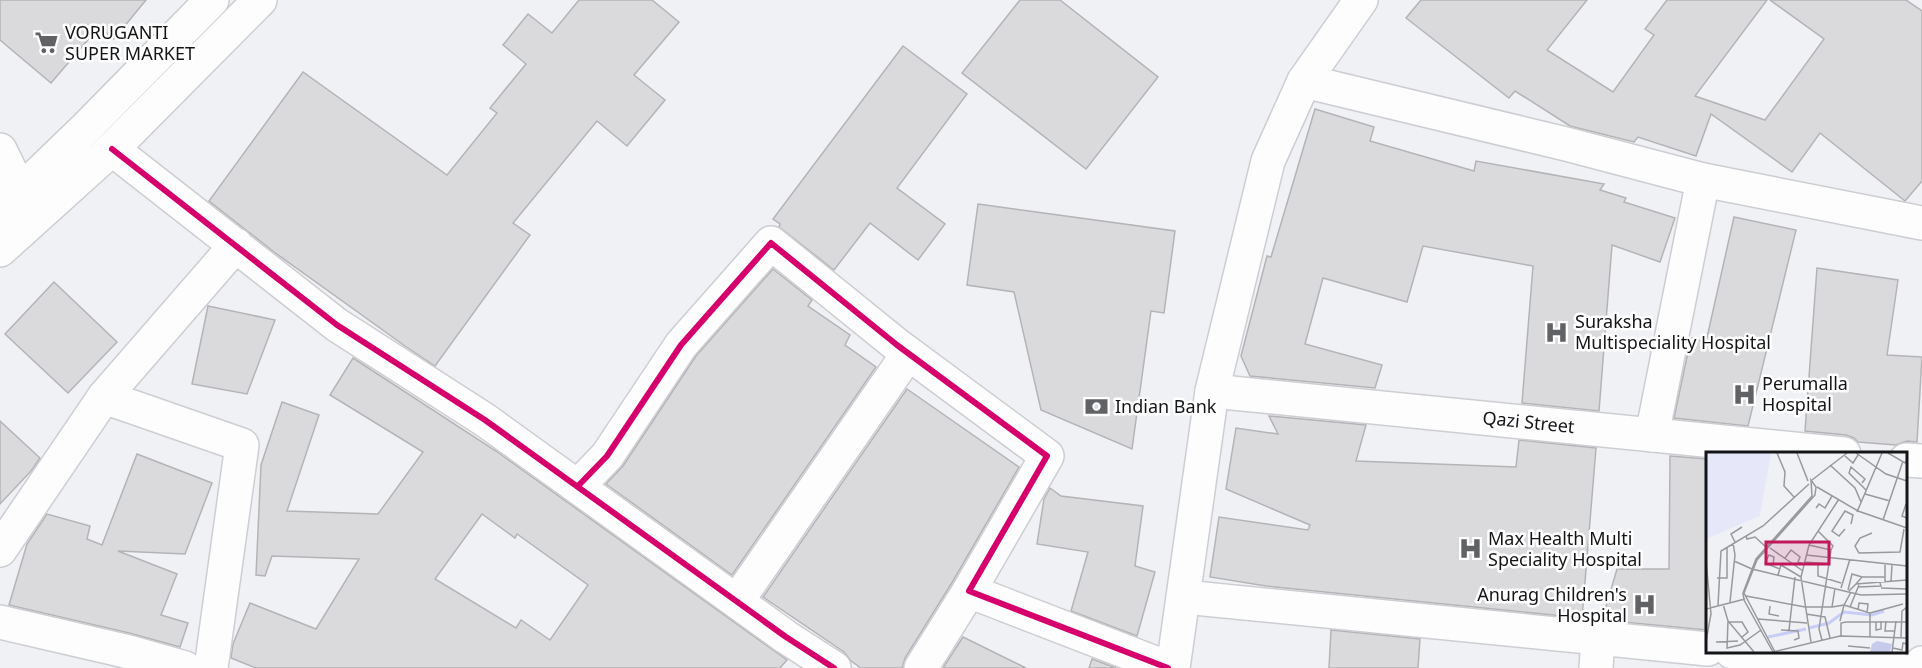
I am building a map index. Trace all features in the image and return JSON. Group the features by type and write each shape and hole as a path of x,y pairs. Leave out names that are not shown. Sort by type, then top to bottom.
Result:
{"main road":[{"path":"10,202 212,0"},
{"path":"0,250 112,149 260,0"},
{"path":"1173,668 1212,391 1268,161 1304,81 1361,0"},
{"path":"1304,81 1566,144 1703,180 1922,223"},
{"path":"112,149 337,325 485,420 834,668"},
{"path":"0,150 10,202"},
{"path":"1652,435 1703,180"},
{"path":"578,486 607,456 681,345 771,243 908,354 1047,456 969,591 921,668"},
{"path":"0,550 104,397 236,245"},
{"path":"737,601 908,354"},
{"name":"Qazi Street","path":"1212,391 1833,452"},
{"path":"104,397 243,446 211,668"},
{"path":"1907,460 1922,461"},
{"path":"969,591 1168,668"},
{"path":"1184,597 1597,653 1706,649"},
{"path":"0,622 122,659 185,668"},
{"path":"1751,653 1896,668"},
{"path":"1921,668 1922,663"}],"building":[{"path":"0,0 146,0 114,39 99,27 51,83 0,40"},
{"path":"579,0 652,0 679,22 634,75 665,100 627,146 597,121 513,223 530,235 435,366 274,252 209,201 303,72 447,175 497,113 490,108 526,64 503,45 528,14 552,33"},
{"path":"1020,0 1060,0 1158,77 1086,169 962,73"},
{"path":"1421,0 1587,0 1547,50 1613,92 1654,35 1645,29 1667,0 1767,0 1695,96 1765,120 1824,39 1770,0 1906,0 1922,11 1922,181 1905,201 1820,133 1792,172 1711,114 1696,156 1638,137 1634,142 1570,126 1515,91 1509,98 1406,18"},
{"path":"903,46 967,94 897,188 945,224 918,260 870,223 834,270 779,227 780,224 773,219"},
{"path":"1315,109 1374,127 1370,141 1474,171 1476,161 1604,184 1600,190 1626,198 1624,202 1675,218 1660,262 1612,245 1599,411 1522,403 1533,266 1423,246 1407,302 1323,278 1305,344 1382,365 1375,388 1250,376 1241,356 1267,256 1271,257"},
{"path":"978,204 1175,231 1164,313 1151,311 1132,449 1041,410 1014,292 967,285"},
{"path":"1734,217 1796,230 1748,426 1674,418 1691,338 1706,342"},
{"path":"1817,268 1898,280 1887,355 1922,357 1917,442 1907,441 1896,445 1858,442 1846,435 1805,431"},
{"path":"773,269 812,300 808,306 850,335 845,345 876,367 732,575 606,484 623,466 696,356"},
{"path":"54,282 117,342 68,393 5,334"},
{"path":"208,306 275,320 247,394 192,384"},
{"path":"353,358 496,451 787,660 780,668 256,668 231,658 233,644 250,603 316,629 359,559 272,556 265,576 256,575 261,465 282,402 319,415 287,511 378,514 423,452 330,395","holes":["482,514 515,538 517,534 588,585 550,640 521,620 516,628 435,579"]},
{"path":"907,389 1019,467 905,658 902,668 861,668 844,652 763,597"},
{"path":"1269,416 1366,425 1356,461 1516,467 1519,440 1596,448 1582,618 1266,586 1210,577 1219,517 1308,530 1310,525 1226,489 1236,428 1278,434"},
{"path":"0,421 40,458 0,504"},
{"path":"137,454 212,483 185,554 118,551 177,574 161,615 188,623 180,647 9,605 27,544 47,514 90,526 87,539 102,545"},
{"path":"1670,456 1706,459 1706,630 1602,620 1617,569 1669,569"},
{"path":"1050,488 1061,496 1143,506 1135,566 1155,572 1137,636 1071,611 1088,552 1037,544 1044,499"},
{"path":"1331,630 1420,639 1418,668 1329,668"},
{"path":"963,637 1026,668 943,668"},
{"path":"1092,659 1116,668 1089,668"}],"cycle path":[{"path":"112,149 337,325 485,420 786,637 834,668"},
{"path":"578,486 607,456 681,345 771,243 897,345 1047,456 969,591 1168,668"}],"place":[{"name":"VORUGANTI SUPER MARKET","path":"47,43"},
{"name":"Suraksha Multispeciality Hospital","path":"1557,332"},
{"name":"Perumalla Hospital","path":"1744,394"},
{"name":"Indian Bank","path":"1097,407"},
{"name":"Max Health Multi Speciality Hospital","path":"1470,549"},
{"name":"Anurag Children's Hospital","path":"1645,605"}]}
